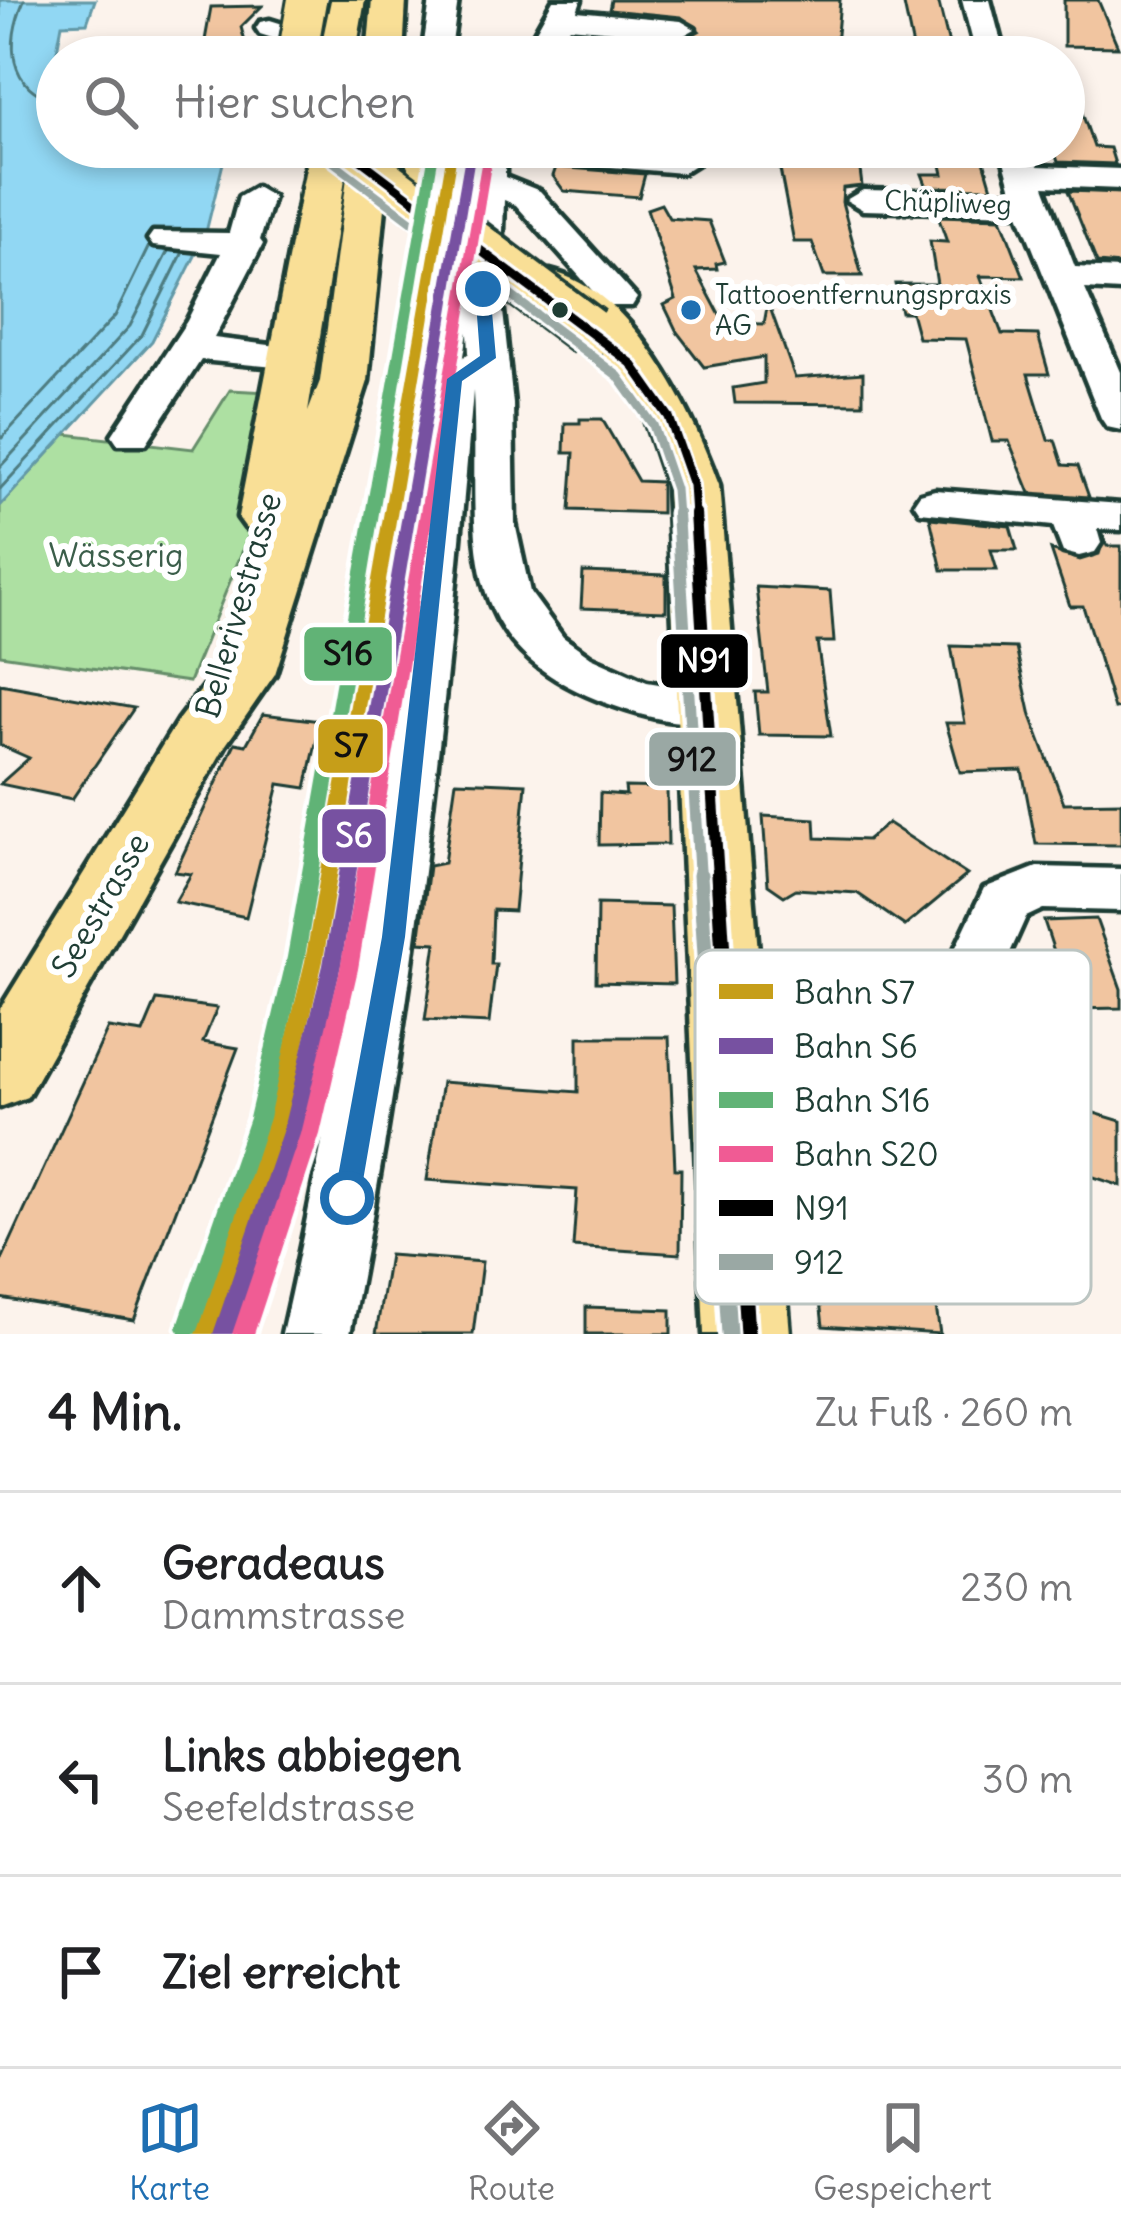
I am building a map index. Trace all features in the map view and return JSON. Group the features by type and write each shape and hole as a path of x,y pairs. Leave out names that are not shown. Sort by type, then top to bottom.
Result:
{"main road":[{"path":"301,36 307,0"},
{"path":"346,36 348,0"},
{"path":"397,36 416,3"},
{"path":"415,36 416,3"},
{"name":"Bellerivestrasse","path":"200,735 213,671 272,498 327,168"},
{"name":"Bellerivestrasse","path":"200,735 245,674 344,381 369,168"},
{"path":"375,168 612,330"},
{"path":"428,168 469,220 612,330 669,417 693,485 722,950"},
{"name":"Seestrasse","path":"0,1075 200,735"},
{"path":"745,1304 747,1334"}],"street":[{"path":"976,0 985,36"},
{"path":"416,3 436,27 436,36"},
{"path":"548,36 565,9 678,14"},
{"path":"490,168 483,289 494,418 496,557 518,619 548,651 584,676 652,701 708,707"},
{"path":"1024,175 1062,277 1116,397"},
{"name":"Chüpliweg","path":"863,200 1024,175 1121,179"},
{"path":"490,183 528,198 612,330"},
{"path":"132,435 189,347 245,244 256,197"},
{"path":"165,239 245,244"},
{"path":"1062,277 1121,280"},
{"path":"189,347 296,358"},
{"path":"316,1334 347,1198 393,937 454,379 488,358"},
{"path":"935,502 1075,529 1121,517"},
{"path":"982,950 1004,903 1037,888 1121,890"}],"green space":[{"name":"Wässerig","path":"230,390 270,392 259,510 189,682 0,655 0,506 66,434 193,449"}],"water":[{"path":"0,0 95,0 87,23 62,24 60,36 36,36 36,168 222,168 205,236 152,341 0,506"}],"building":[{"path":"611,0 840,0 837,36 690,36 699,31 681,17 609,10"},
{"path":"903,0 938,0 947,36 911,36"},
{"path":"1064,0 1098,0 1118,47 1085,46 1085,36 1064,36"},
{"path":"262,6 241,27 243,36 206,36 211,7"},
{"path":"1085,121 1094,147 1110,148 1115,164 1085,163"},
{"path":"556,168 645,174 639,197 564,191 553,176"},
{"path":"780,168 860,168 862,186 843,188 842,202 862,276 824,276 812,242 794,242"},
{"path":"942,168 986,168 992,188 927,187 922,174 943,174"},
{"path":"1068,191 1121,193 1121,265 1097,263"},
{"path":"661,204 669,218 709,221 725,262 716,264 717,269 696,270 724,323 764,324 768,302 795,378 863,373 863,404 735,403 733,388 764,383 764,357 704,367 677,332 664,305 676,299 647,209"},
{"path":"938,216 1001,218 1024,277 980,276 1002,334 1038,335 1049,374 1028,374 1048,440 1055,440 1063,465 1078,466 1089,497 1030,493 1009,441 992,441 966,339 918,338 911,312 901,312 895,284 937,284 930,241 947,242"},
{"path":"580,419 602,419 638,481 661,482 661,513 570,510 574,453 564,453 565,423 580,423"},
{"path":"930,518 1010,526 1017,550 991,550 997,570 942,570"},
{"path":"1104,538 1107,546 1121,546 1121,708 1114,709 1083,606 1070,606 1051,550 1080,560 1099,554"},
{"path":"583,572 666,575 666,611 581,608"},
{"path":"756,587 830,591 834,642 817,642 831,736 759,735 755,692 768,692"},
{"path":"951,646 1016,648 1031,716 1064,803 1121,802 1121,845 1036,844 1022,770 960,772 946,723 965,723"},
{"path":"0,684 134,708 72,799 0,784 29,758 0,745"},
{"path":"263,714 321,721 306,788 279,784 246,917 175,902 191,874 175,872 235,743 246,745"},
{"path":"456,781 526,784 514,911 493,910 491,964 496,964 489,1023 425,1020 436,943 419,942 429,866 444,863"},
{"path":"625,787 667,788 668,844 599,845 600,793 626,795"},
{"path":"763,816 815,819 816,838 867,840 888,823 967,875 905,926 857,893 796,889 784,896 768,885"},
{"path":"597,904 671,906 674,984 596,982"},
{"path":"1096,919 1121,989 1121,1008 1091,1009 1091,950 1054,950 1044,921"},
{"path":"157,1000 217,1008 203,1042 238,1048 134,1320 0,1298 0,1264 108,1028 143,1033"},
{"path":"578,1037 669,1037 675,1169 681,1169 680,1254 573,1247 577,1190 427,1180 442,1082 578,1092"},
{"path":"1091,1112 1121,1121 1121,1186 1091,1176"},
{"path":"389,1255 482,1262 473,1334 376,1334"},
{"path":"820,1304 936,1304 940,1334 823,1326"},
{"path":"586,1307 671,1310 671,1334 586,1334"}],"rail line":[{"name":"S16","path":"188,1328 259,1118 296,957 431,168"},
{"name":"S7","path":"205,1334 276,1123 314,961 449,168"},
{"name":"S6","path":"224,1334 293,1129 332,965 468,168"},
{"name":"S20","path":"243,1334 310,1134 349,969 485,168"}],"transit line":[{"name":"912","path":"341,168 618,376 653,425 675,489 704,950"},
{"name":"N91","path":"371,168 631,363 669,417 693,485 723,950"},
{"name":"912","path":"727,1304 729,1334"},
{"name":"N91","path":"745,1304 747,1334"}],"place":[{"name":"Tattooentfernungspraxis AG","path":"691,310"}],"route":[{"path":"347,1198 393,937 454,379 488,358 483,289"}]}
